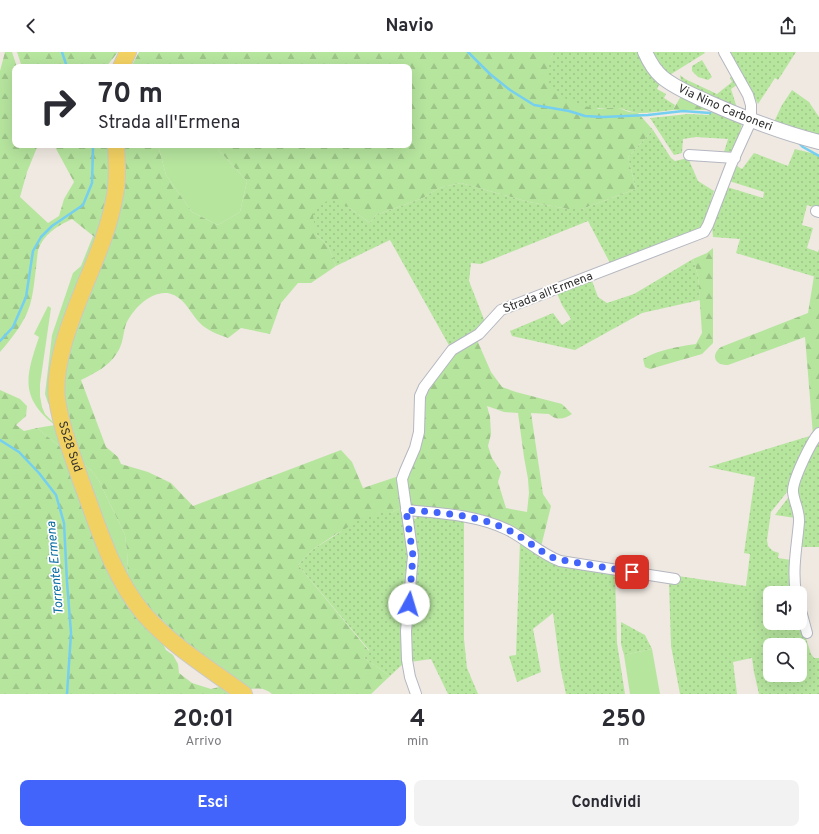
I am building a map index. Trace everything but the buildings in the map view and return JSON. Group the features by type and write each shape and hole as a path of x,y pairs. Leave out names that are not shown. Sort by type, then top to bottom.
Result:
{"main road":[{"path":"122,64 128,52"},
{"name":"Via Nino Carboneri","path":"645,52 654,68 666,80 696,96 751,121 795,136 819,142"},
{"name":"SS28 Sud","path":"116,148 116,184 108,224 68,329 60,361 56,390 61,419 72,456 104,543 116,569 132,597 149,620 166,636 185,652 244,694"}],"street":[{"path":"724,52 748,95 751,105 751,121"},
{"name":"Strada all'Ermena","path":"416,694 410,677 407,660 406,631 413,556 402,479 415,448 419,432 421,393 424,387 452,350 479,334 501,310 704,232 751,121"},
{"path":"689,155 735,158"},
{"path":"795,586 794,560 799,518 793,488 810,447 819,433"},
{"path":"406,510 484,520 508,530 560,561 675,579"}],"green space":[{"path":"5,52 12,52 16,64 12,64 12,148 37,148 27,172 20,197 48,223 59,216 64,199 74,182 56,148 110,148 110,181 97,239 72,219 56,228 44,239 38,250 30,305 24,319 0,352 0,71"},
{"path":"17,52 118,52 108,64 21,64"},
{"path":"139,52 554,52 550,59 598,109 616,107 629,112 638,113 653,130 628,157 636,189 582,209 568,209 529,202 461,183 439,188 423,198 376,215 370,223 348,207 316,234 328,246 336,266 311,283 298,283 281,303 270,334 241,328 228,338 212,332 203,326 179,298 167,293 159,293 139,305 129,318 126,324 121,346 110,362 101,369 81,380 106,447 118,457 121,464 148,472 171,483 193,506 341,450 352,462 363,488 399,476 402,507 391,513 380,513 336,534 312,550 298,565 369,651 364,658 390,676 371,694 272,694 262,689 250,689 175,633 144,602 128,577 125,535 99,481 91,470 81,462 64,407 62,380 123,148 159,148 166,175 192,212 218,225 240,212 247,181 217,148 412,148 412,64 133,64"},
{"path":"554,52 640,52 660,83 657,89 666,94 664,98 675,105 673,110 636,113 619,108 591,107 572,102 555,91 549,82 547,73 550,60"},
{"path":"651,52 704,52 705,53 668,76"},
{"path":"728,52 796,52 778,80 775,78 758,104"},
{"path":"702,60 712,77 708,80 698,77 692,71 692,66"},
{"path":"680,75 685,79 717,94 732,82 730,78 732,76 737,85 731,89 736,105 735,109 681,82"},
{"path":"792,90 809,102 819,117 819,136 773,124 782,105"},
{"path":"681,96 711,110 673,110"},
{"path":"711,110 742,123 740,133 731,153 724,152 728,139 696,137 683,139 682,153 674,155 650,118 688,114 709,115"},
{"path":"653,130 671,158 675,161 688,158 698,181 714,191 703,226 699,230 610,263 588,221 481,264 471,263 469,281 485,322 483,326 450,347 390,240 336,266 328,246 316,234 313,215 318,205 332,199 348,207 370,223 376,215 423,198 439,188 461,183 529,202 568,209 582,209 636,189 628,157"},
{"path":"159,148 217,148 247,181 240,212 218,225 192,212 166,175"},
{"path":"795,149 819,155 819,209 807,205 802,225 813,228 807,248 818,252 819,249 819,278 736,253 740,239 713,237 712,226 727,187 763,198 764,192 729,181 735,165 742,169 754,153 788,166"},
{"path":"93,236 97,239 53,410 48,403 45,394 52,335 73,273 81,266"},
{"path":"713,248 713,343 702,354 650,369 645,367 643,359 656,353 696,344 702,333 698,276 693,259 707,253"},
{"path":"693,259 698,276 700,300 642,313 575,350 512,336 510,331 553,313 562,325 571,319 562,305 557,293 592,281 598,297 607,303 634,294"},
{"path":"814,276 819,278 819,429 813,435 805,337 728,365 717,362 715,356 721,347 808,313"},
{"path":"48,306 51,308 40,384 40,396 45,414 56,425 64,450 37,428 55,425 43,415 35,405 29,385 31,363 39,337 34,334"},
{"path":"477,340 491,372 502,387 562,404 572,414 566,417 555,418 549,414 531,413 543,494 551,506 541,547 515,529 409,507 405,482 424,394 453,354","holes":["487,406 504,412 518,413 528,479 529,493 527,512 506,508 498,482 501,472 492,458 488,446 491,434 490,417"]},
{"path":"0,390 20,399 27,406 26,416 16,425 24,431 37,428 64,450 136,617 163,644 166,650 173,655 178,664 179,673 192,683 211,689 223,686 234,694 0,694"},
{"path":"813,435 791,487 771,512 767,540 768,546 773,551 779,553 778,558 791,560 793,586 763,586 763,630 803,630 806,638 763,638 763,682 807,682 807,641 811,654 814,658 819,658 819,694 759,694 752,658 733,662 737,694 680,694 671,646 669,581 678,576 746,586 750,554 744,553 755,477 708,467"},
{"path":"819,437 819,547 799,547 796,486"},
{"path":"81,462 91,470 99,481 125,535 128,577 119,559"},
{"path":"791,494 796,518 775,515"},
{"path":"402,507 410,546 405,662 390,676 364,658 369,650 298,565 312,550 359,520 380,513 391,513"},
{"path":"417,515 464,520 464,639 467,668 478,694 448,694 431,659 410,662 410,518 416,519"},
{"path":"520,541 544,557 615,573 617,643 625,694 566,694 560,666 553,613 533,629 541,672 517,682 509,656 516,655"},
{"path":"621,622 645,635 652,649 624,655 621,644"},
{"path":"652,649 660,694 630,694 624,655"}],"waterway":[{"name":"Torrente Ermena","path":"62,52 66,64"},
{"path":"468,52 490,74 510,90 534,105 569,111 585,116 603,117 648,115 683,111 710,113"},
{"path":"798,142 803,147 819,156"},
{"name":"Torrente Ermena","path":"0,341 13,327 26,297 33,251 41,237 52,226 83,205 92,183 93,148"},
{"name":"Torrente Ermena","path":"0,440 19,452 39,473 56,495 64,523 71,633 67,694"}],"route":[{"path":"409,604 413,549 406,510 484,520 508,530 560,561 632,572"}]}
